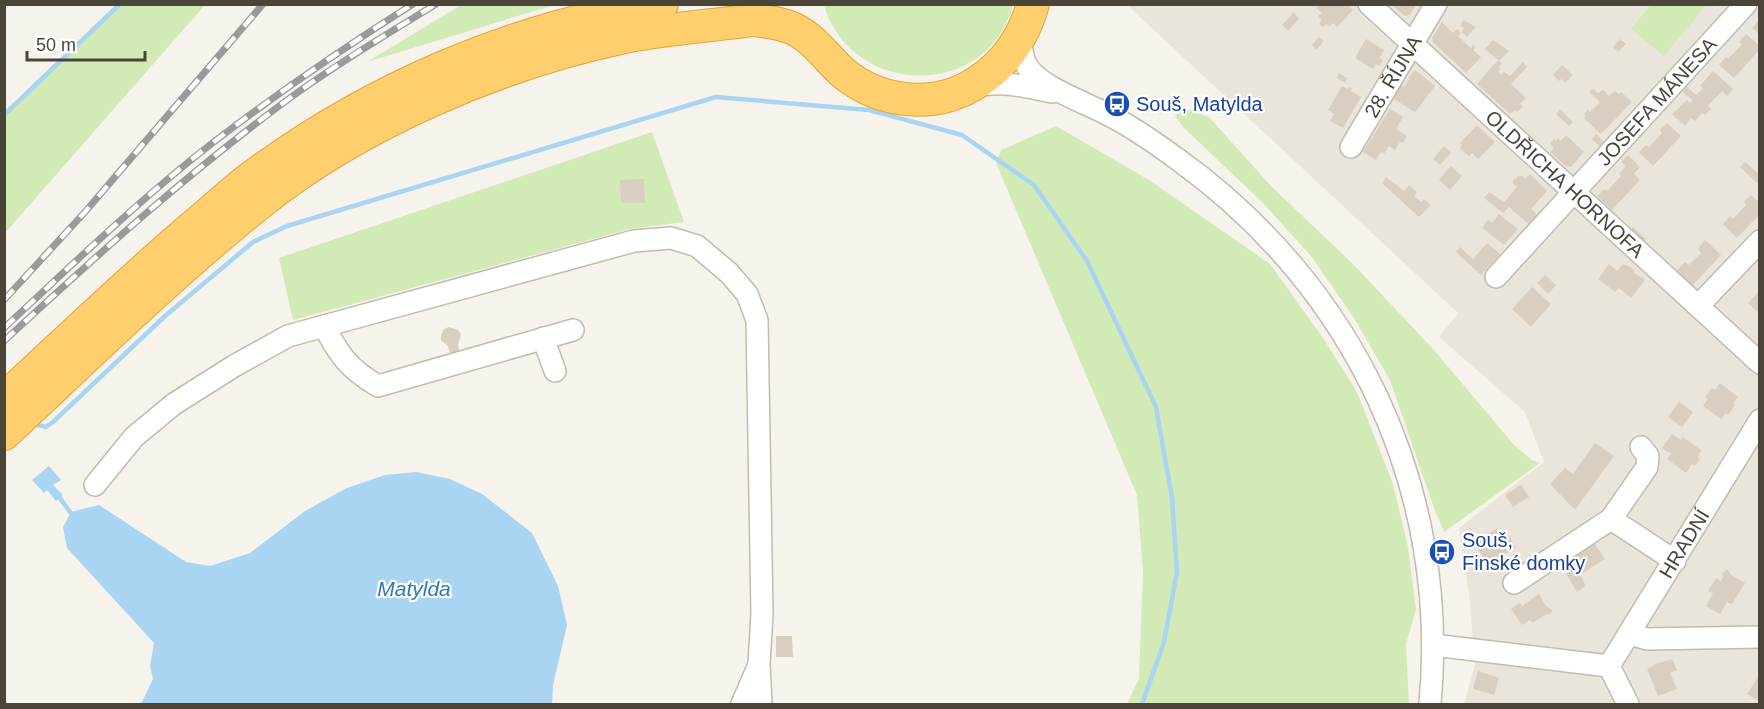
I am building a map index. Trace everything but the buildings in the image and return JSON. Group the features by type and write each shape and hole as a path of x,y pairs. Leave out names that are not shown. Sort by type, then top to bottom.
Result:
{"highway":[{"path":"4,399 148,265 247,181 300,144 356,110 422,76 495,46 551,27 662,4"},
{"path":"801,4 803,16 818,48"},
{"path":"4,434 163,285 261,202 315,165 371,131 434,100 493,75 622,37 754,21 776,22 796,30 844,73 873,91 890,97 925,100 967,89 991,72 1012,51 1020,39 1033,4"}],"street":[{"name":"OLDŘICHA HORNOFA","path":"1369,4 1760,363"},
{"name":"28. ŘÍJNA","path":"1351,147 1436,4"},
{"name":"JOSEFA MÁNESA","path":"1496,277 1746,4"},
{"path":"1020,39 1023,59 1030,71 1070,97 1137,131 1206,181 1271,241 1307,283 1356,353 1376,391 1405,466 1426,549 1433,622 1430,705"},
{"path":"967,89 981,85 1013,84 1070,97"},
{"path":"95,485 134,437 174,404 234,366 288,336 634,241 671,238 697,246 729,273 747,294 758,320 761,705"},
{"path":"1698,306 1760,241"},
{"path":"324,326 337,352 357,374 378,386 573,330"},
{"path":"543,338 555,371"},
{"name":"HRADNÍ","path":"1609,666 1760,420"},
{"path":"1514,583 1611,519 1647,466 1648,456 1641,447"},
{"path":"1611,519 1675,561"},
{"path":"1630,634 1647,639 1760,637"},
{"path":"1433,645 1609,666 1628,705"},
{"path":"742,705 759,664"}],"shaded area":[{"path":"1127,5 1759,5 1759,704 1464,704 1475,665 1469,594 1459,528 1544,462 1525,412 1439,337 1458,313"}],"green space":[{"path":"120,4 205,5 5,233 5,115"},
{"path":"824,4 1013,5 999,36 977,58 949,71 919,76 889,71 861,58 839,36"},
{"path":"461,5 554,5 367,62"},
{"path":"1651,5 1706,5 1664,56 1631,29"},
{"path":"1184,108 1209,117 1271,186 1353,264 1434,350 1514,445 1532,460 1540,463 1444,532 1390,380 1354,318 1311,256 1262,202 1184,128 1175,116"},
{"path":"1056,126 1149,180 1270,264 1323,338 1357,392 1393,484 1408,547 1416,609 1406,644 1409,704 1127,704 1139,679 1143,572 1137,495 996,163 1001,150"},
{"path":"652,132 684,222 630,229 293,320 279,258"}],"water":[{"path":"49,466 61,480 53,485 63,495 56,501 47,490 44,493 32,480"},
{"name":"Matylda","path":"416,472 450,479 482,494 532,533 558,586 567,625 553,685 552,704 141,704 153,679 150,666 154,643 67,548 63,527 71,512 99,505 186,562 210,566 250,553 305,511 347,488 385,475"}],"waterway":[{"name":"Matylda","path":"4,115 120,4"},
{"path":"38,425 46,427 53,422 164,317 253,242 287,226 716,97 869,110 962,135 1034,185 1087,261 1156,407 1172,498 1177,572 1164,642 1142,704"},
{"path":"57,494 73,516"}],"railway":[{"path":"4,300 85,212 263,4"},
{"path":"4,328 134,208 215,141 312,70 413,4"},
{"path":"4,341 144,215 252,126 325,73 436,4"}],"place":[{"name":"Souš, Matylda","path":"1117,104"},
{"name":"Souš, Finské domky","path":"1442,552"}]}
